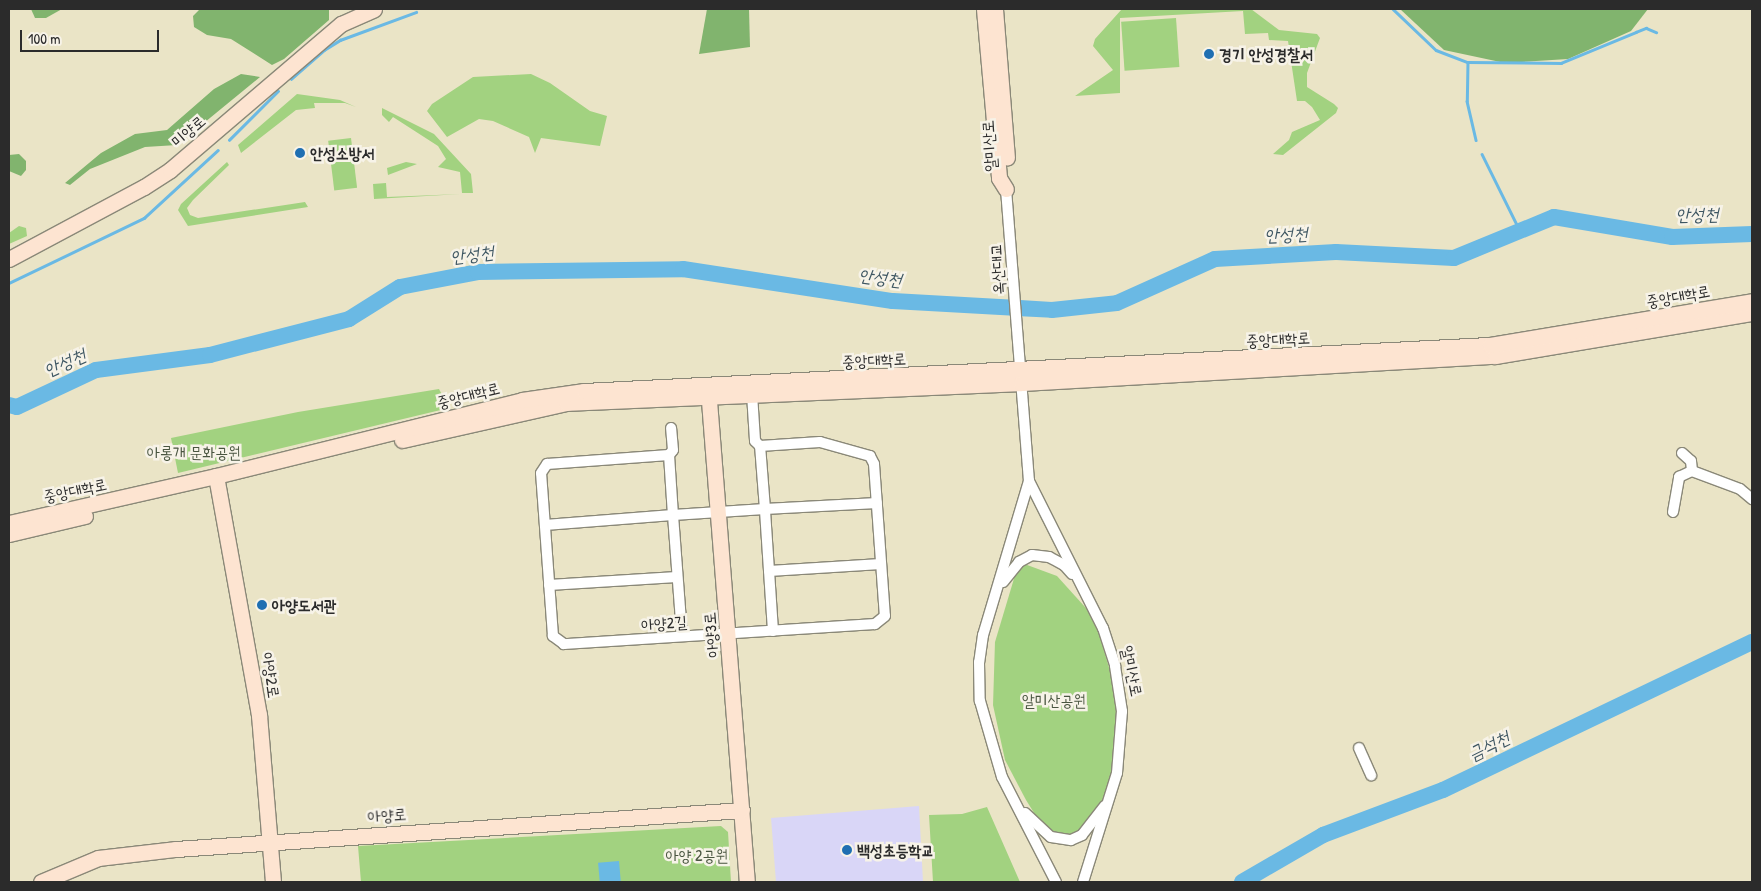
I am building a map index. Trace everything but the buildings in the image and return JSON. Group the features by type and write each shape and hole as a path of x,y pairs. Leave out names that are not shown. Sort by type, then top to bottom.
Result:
{"street":[{"name":"미양로","path":"9,259 151,183 341,24 374,9"},
{"name":"알미산로","path":"984,9 999,178 1006,189"},
{"name":"알미산로","path":"995,9 1009,177 1006,189"},
{"name":"옥산대교","path":"1006,189 1017,348"},
{"name":"중앙대학로","path":"708,391 752,394 1490,345 1752,302"},
{"name":"중앙대학로","path":"9,523 566,404 708,391 1495,356 1752,313"},
{"name":"알미산로","path":"1017,348 1029,481 988,618 979,662 980,700 1002,777 1056,882"},
{"name":"아양3로","path":"708,391 742,810 746,882"},
{"path":"752,394 756,441 760,446 773,630"},
{"path":"671,428 673,450 669,455 682,636"},
{"name":"아양2길","path":"669,455 547,464 541,473 553,636 564,644 875,624 885,616 874,464 870,456 820,442 760,446"},
{"path":"1682,453 1691,461 1692,471"},
{"path":"1673,512 1679,477 1692,471 1740,488 1752,499"},
{"name":"중앙대학로","path":"9,534 217,480"},
{"name":"아양2로","path":"217,480 260,715 274,882"},
{"name":"알미산로","path":"1029,481 1092,607 1115,666 1122,711 1121,747 1111,796 1084,882"},
{"path":"545,525 877,502"},
{"path":"988,618 1005,577 1018,562 1032,555 1049,557 1064,565 1092,607"},
{"path":"769,571 881,564"},
{"path":"549,585 677,577"},
{"path":"1359,748 1371,775"},
{"path":"1016,803 1040,830 1058,840 1071,840 1090,827 1111,796"},
{"name":"아양로","path":"40,882 98,858 271,840 742,810"}],"shaded area":[{"name":"백성초등학교","path":"919,806 923,882 776,882 771,818"}],"green space":[{"path":"31,9 62,9 46,18 35,18"},
{"path":"329,9 329,20 284,59 272,65 231,39 207,35 194,27 193,16 199,10"},
{"path":"707,9 749,9 750,47 699,54"},
{"path":"1122,9 1251,9 1279,30 1317,34 1320,38 1307,73 1307,87 1334,104 1338,108 1336,113 1283,155 1273,154 1289,140 1292,132 1320,120 1312,107 1305,101 1297,101 1288,41 1269,40 1268,33 1245,34 1243,11 1120,18 1120,93 1075,96 1113,70 1093,46 1095,39"},
{"path":"1400,9 1648,9 1631,31 1568,59 1505,63 1444,50"},
{"path":"1176,18 1179,67 1125,71 1121,22"},
{"path":"241,74 260,77 177,145 145,147 90,169 70,185 65,183 101,153 135,134 167,130 214,89"},
{"path":"531,74 550,83 590,111 607,116 600,146 541,138 535,153 529,137 493,121 479,119 447,137 427,111 432,104 473,77"},
{"path":"297,94 340,100 356,107 345,103 314,103 315,108 296,110 241,153 238,145"},
{"path":"382,108 434,134 471,174 473,193 462,193 460,172 438,167 446,159 438,146 393,117 389,122 382,115"},
{"path":"351,138 357,188 334,190 328,141"},
{"path":"19,154 26,161 26,170 21,176 9,171 9,155"},
{"path":"227,162 229,165 187,208 190,215 198,218 305,202 308,207 188,226 178,210 181,204"},
{"path":"406,162 417,164 388,175 387,168"},
{"path":"386,183 387,197 461,194 374,199 373,184"},
{"path":"19,226 26,228 27,236 9,244 9,233"},
{"name":"아롱개 문화공원","path":"439,389 449,408 178,473 171,438 298,412"},
{"name":"알미산공원","path":"1019,562 1057,576 1094,617 1114,684 1119,738 1101,821 1073,838 1046,832 1026,800 1005,760 993,705 995,642"},
{"path":"987,807 1020,882 933,882 929,815 962,814"},
{"name":"아양 2공원","path":"721,826 728,832 731,882 361,882 358,846"}],"water":[{"path":"619,861 621,882 600,882 598,863"}],"waterway":[{"path":"1393,9 1436,50 1468,62 1561,63 1646,28 1656,32"},
{"path":"291,79 324,50 340,40 416,12"},
{"path":"1468,62 1467,101 1476,140"},
{"path":"229,140 278,91"},
{"path":"9,283 144,218 218,150"},
{"path":"1482,154 1520,231"},
{"name":"안성천","path":"9,405 17,407 96,370 210,355 349,319 400,287 478,272 683,269 893,301 1052,310 1117,303 1215,259 1336,252 1454,258 1554,217 1672,237 1752,234"},
{"name":"금석천","path":"1242,882 1323,835 1443,790 1752,642"}],"place":[{"name":"경기 안성경찰서","path":"1209,54"},
{"name":"안성소방서","path":"300,153"},
{"name":"아양도서관","path":"262,605"},
{"name":"백성초등학교","path":"847,850"}]}
